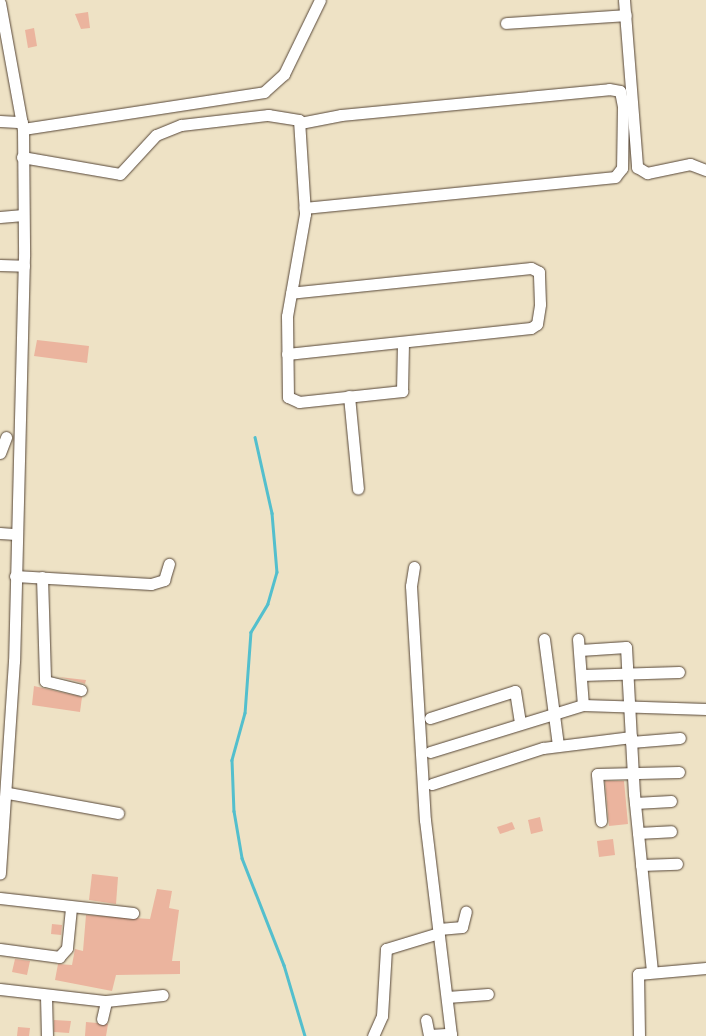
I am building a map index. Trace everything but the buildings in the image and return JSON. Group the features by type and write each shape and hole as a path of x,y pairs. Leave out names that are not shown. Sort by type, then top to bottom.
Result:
{"street":[{"path":"0,121 22,125 264,92 284,74 320,0"},
{"path":"624,0 637,167 647,173 690,164 706,170"},
{"path":"0,3 22,125 24,266 8,793 0,874"},
{"path":"506,23 626,15"},
{"path":"22,157 120,174 156,135 181,125 268,114 291,117 300,123 609,89 620,91 623,107 622,168 615,177 305,208"},
{"path":"300,123 305,208 291,293 286,388 293,401 406,389 403,342"},
{"path":"0,217 23,215"},
{"path":"0,265 24,266"},
{"path":"287,354 534,326 540,304 539,272 513,269 291,293"},
{"path":"349,396 358,489"},
{"path":"0,453 3,437 18,437"},
{"path":"0,533 16,534"},
{"path":"15,576 151,584 164,580 169,564"},
{"path":"414,567 411,586 425,820 448,997 451,1035 429,1035 426,1020"},
{"path":"42,577 45,681 80,690"},
{"path":"544,639 558,745"},
{"path":"583,705 579,644 626,647 635,802 652,970"},
{"path":"582,675 627,672 679,672"},
{"path":"430,718 515,691 520,722"},
{"path":"430,752 553,711 583,705 706,709"},
{"path":"432,784 558,745 631,739 680,738"},
{"path":"601,821 597,774 679,772"},
{"path":"8,793 118,813"},
{"path":"635,802 671,801"},
{"path":"638,833 671,831"},
{"path":"641,865 677,864"},
{"path":"0,898 71,908 133,912"},
{"path":"0,949 59,957 67,948 71,908"},
{"path":"373,1036 382,1016 386,949 439,931 462,927 466,910"},
{"path":"639,1036 635,981 640,973 652,970 706,968"},
{"path":"0,989 46,996 106,1001 163,995"},
{"path":"448,997 488,994"},
{"path":"46,996 47,1036"},
{"path":"102,1020 106,1001"}],"waterway":[{"path":"255,437 272,513 277,572 268,604 251,632 245,713 232,760 234,811 242,858 284,965 305,1036"}]}
